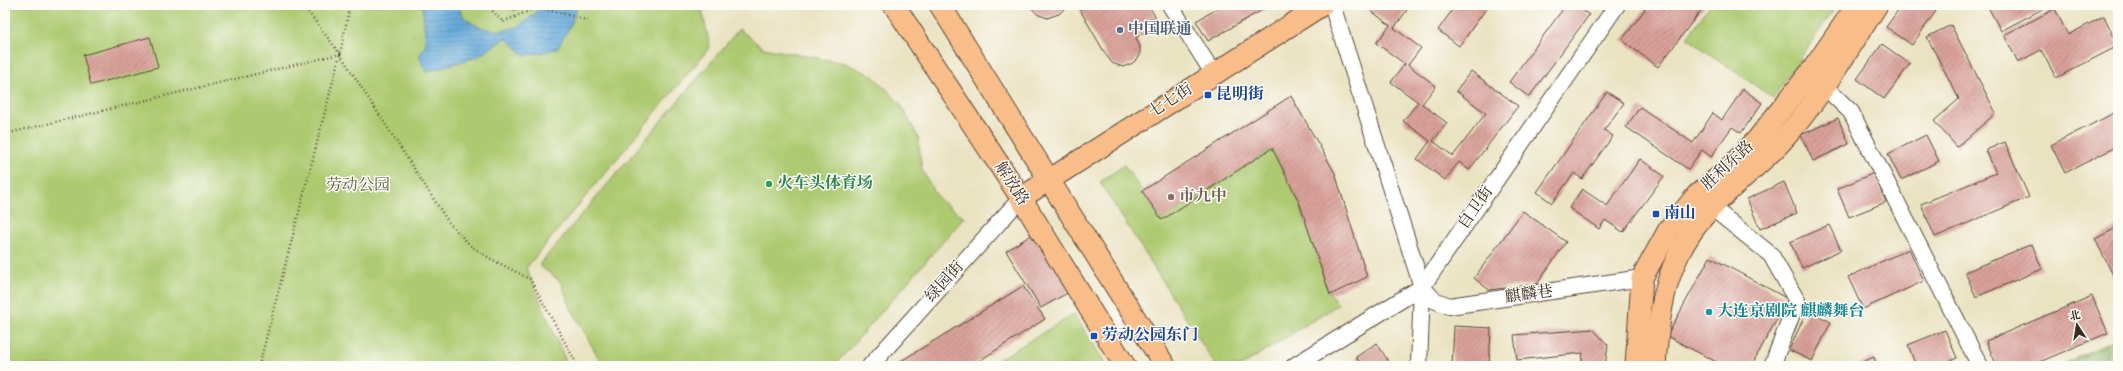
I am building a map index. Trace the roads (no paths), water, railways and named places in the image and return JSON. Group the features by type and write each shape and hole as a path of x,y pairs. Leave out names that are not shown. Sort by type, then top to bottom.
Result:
{"main road":[{"name":"解放路","path":"894,5 1020,198 1125,366"},
{"path":"940,5 1050,179 1165,366"},
{"name":"七七街","path":"1020,198 1213,73 1322,5"},
{"name":"胜利东路","path":"1636,366 1642,278 1669,229 1704,201 1725,172 1756,141 1813,69 1857,5"},
{"path":"1655,366 1658,324 1671,269 1682,246 1697,224 1704,201 1782,140 1824,86 1878,5"}],"street":[{"path":"1170,5 1213,73"},
{"path":"1332,5 1422,287 1419,366"},
{"name":"自卫街","path":"1294,366 1422,287 1617,5"},
{"path":"1813,69 1824,86 1851,112 1980,366"},
{"name":"绿园街","path":"870,366 1020,198"},
{"path":"1704,201 1771,255 1797,301 1772,366"},
{"name":"麒麟巷","path":"1422,287 1434,300 1449,306 1642,278"}],"water":[{"path":"422,5 457,5 465,18 478,26 493,30 501,30 516,27 523,23 544,5 578,5 571,25 557,49 525,56 506,38 477,57 426,72 419,57 426,44"}],"place":[{"name":"中国联通","path":"1120,30"},
{"name":"昆明街","path":"1208,95"},
{"name":"火车头体育场","path":"769,184"},
{"name":"市九中","path":"1171,197"},
{"name":"南山","path":"1656,214"},
{"name":"大连京剧院 麒麟舞台","path":"1709,312"},
{"name":"劳动公园东门","path":"1094,336"}],"park label":[{"name":"劳动公园","path":"358,186"}]}
